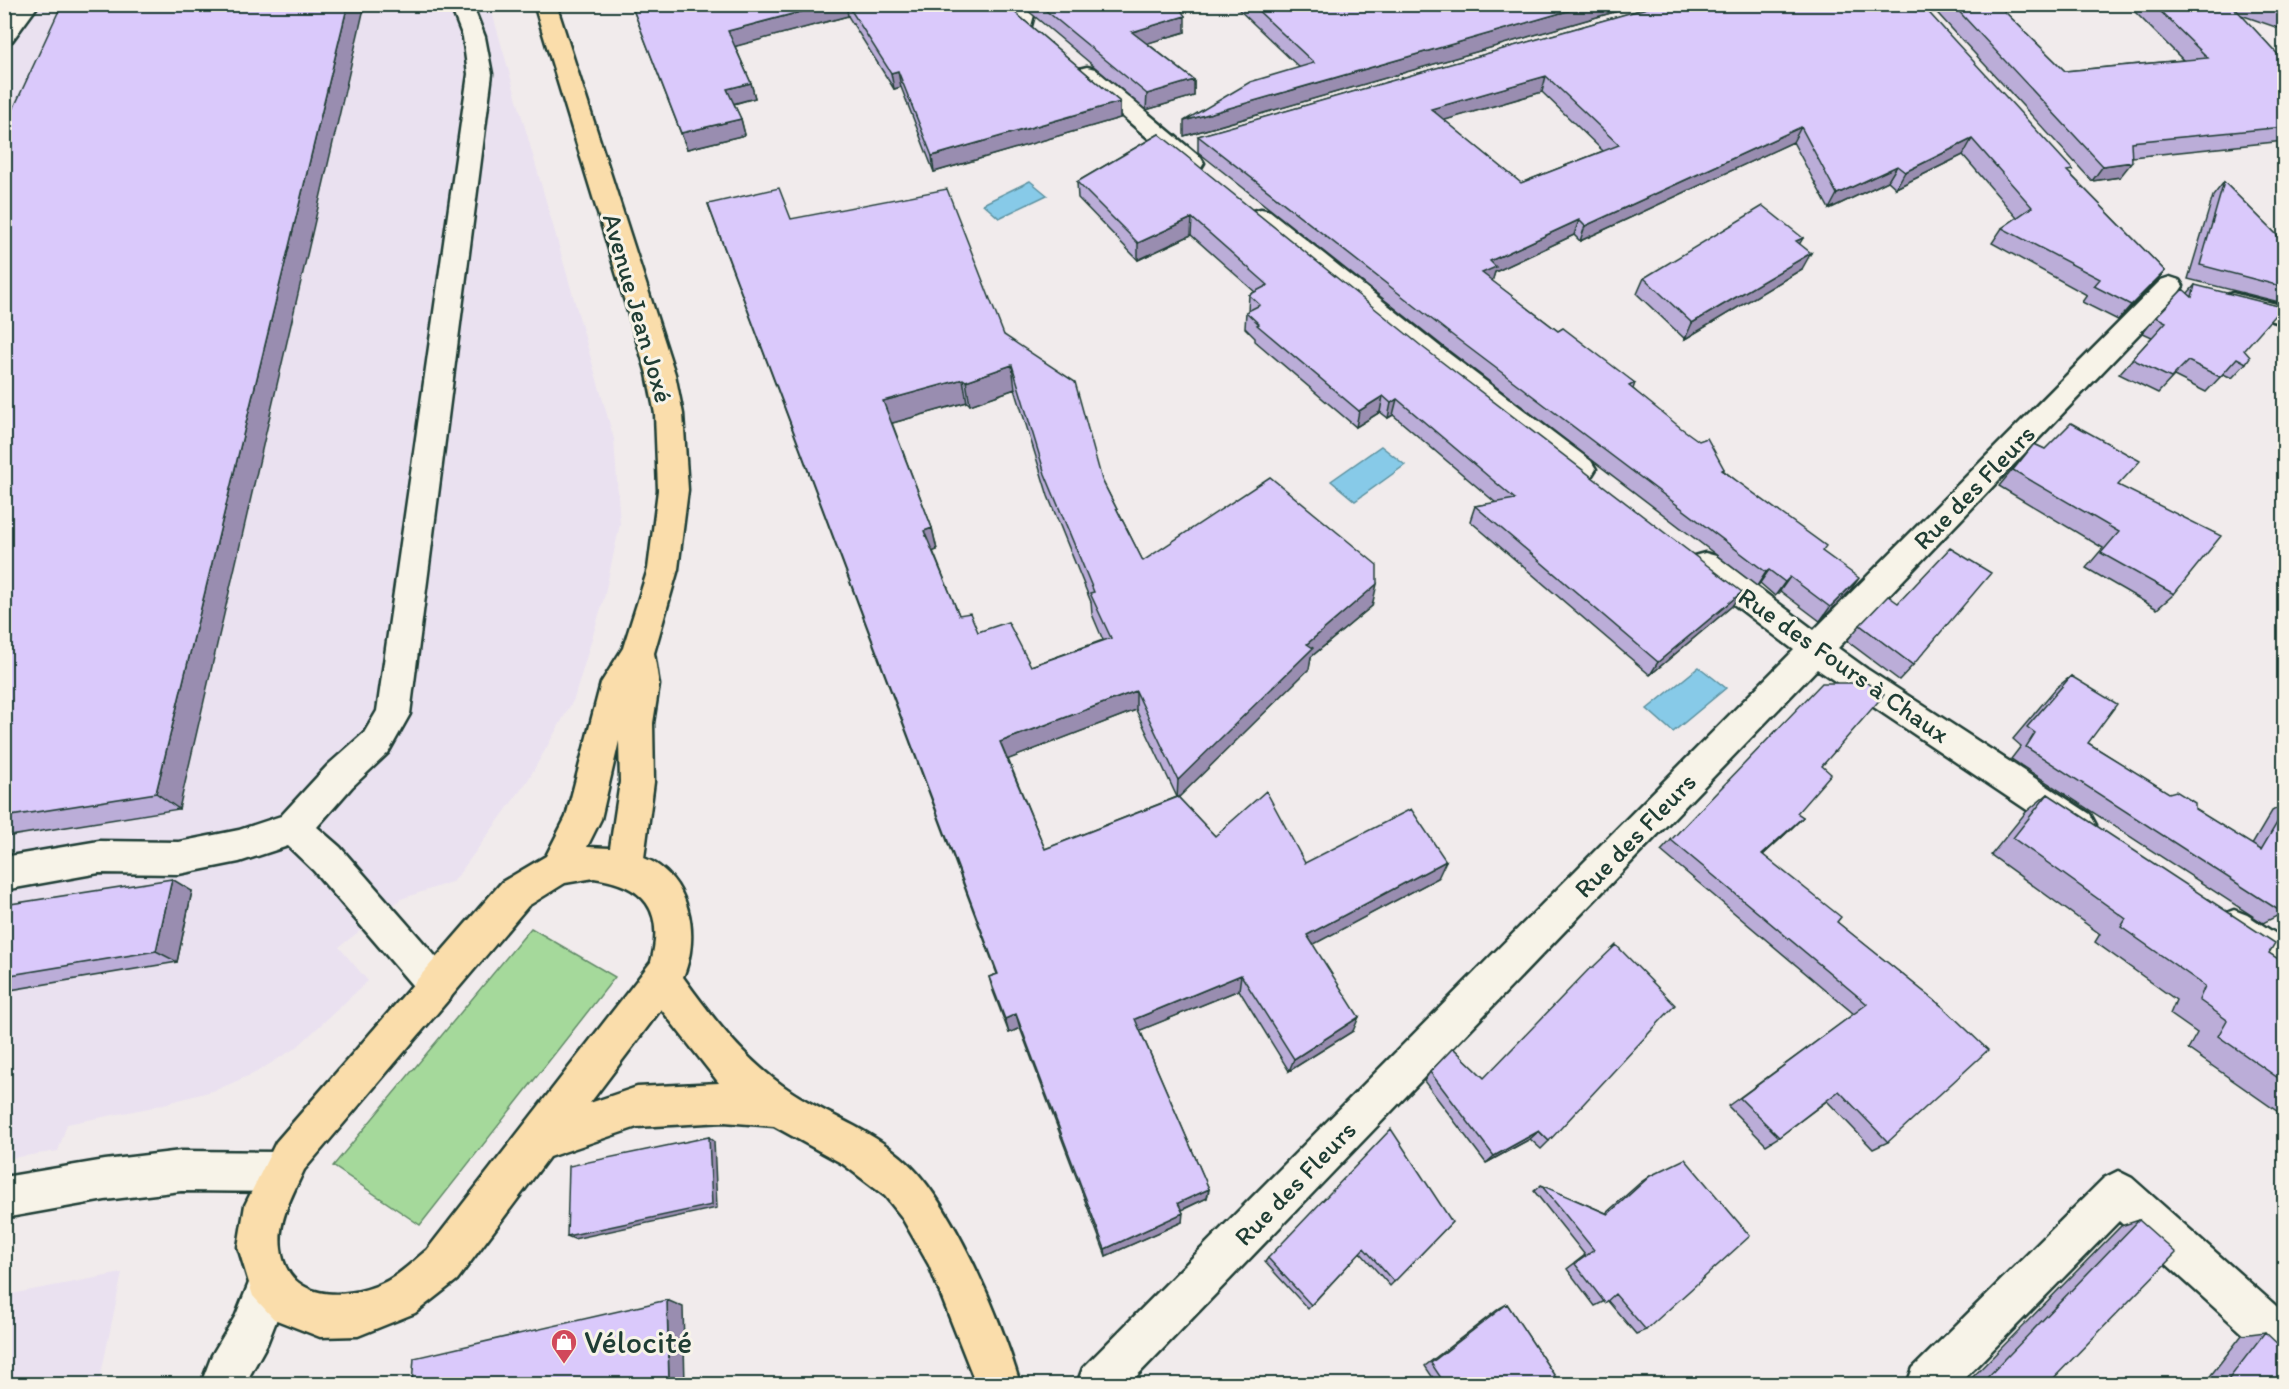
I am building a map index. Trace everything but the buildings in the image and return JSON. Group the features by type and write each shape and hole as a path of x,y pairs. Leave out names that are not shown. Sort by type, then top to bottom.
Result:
{"main road":[{"name":"Avenue Jean Joxé","path":"545,4 646,322 669,414 673,490 663,568 638,653 617,683 583,819 559,868"},
{"name":"Avenue Jean Joxé","path":"625,866 637,782 636,723 643,685 638,653"},
{"path":"594,862 625,866 654,883 671,909 674,945 667,971 536,1142 441,1265 413,1290 381,1309 347,1317 315,1315 289,1304 270,1283 260,1258 260,1230 266,1201 279,1172 290,1156 515,894 559,868 594,862"},
{"path":"661,977 701,1035 741,1079 778,1107 879,1167 897,1180 924,1211 957,1283 996,1384"},
{"path":"536,1142 637,1107 724,1102 778,1107"}],"street":[{"path":"4,36 28,4"},
{"path":"4,874 99,857 179,858 239,846 293,828 340,776 376,743 393,714 480,75 474,37 461,4"},
{"path":"1002,4 1030,20"},
{"path":"1068,59 1213,179"},
{"path":"1175,149 1202,142"},
{"path":"1241,201 1433,356 1598,482"},
{"name":"Rue des Fleurs","path":"1099,1384 1815,650 2181,285 2284,315"},
{"name":"Rue des Fours à Chaux","path":"1683,547 1815,650 1864,685 2108,845"},
{"path":"293,828 327,859 437,986"},
{"path":"2206,909 2284,960"},
{"path":"4,1198 105,1180 181,1171 279,1172"},
{"path":"1929,1384 2118,1192 2284,1342"},
{"path":"223,1384 252,1329 270,1283"}],"shaded area":[{"path":"5,5 490,5 614,439 620,524 604,598 574,699 528,780 454,881 401,899 339,947 368,981 297,1047 255,1073 216,1090 149,1108 67,1124 58,1151 5,1159"},
{"path":"122,1273 99,1384 5,1384 5,1295"}],"green space":[{"path":"531,928 615,977 420,1225 333,1166"}],"water":[{"path":"1030,181 1047,195 999,218 983,204"},
{"path":"1381,446 1405,465 1355,501 1331,481"},
{"path":"1699,667 1726,688 1673,732 1647,709"}],"place":[{"name":"Vélocité","path":"564,1365"}]}
